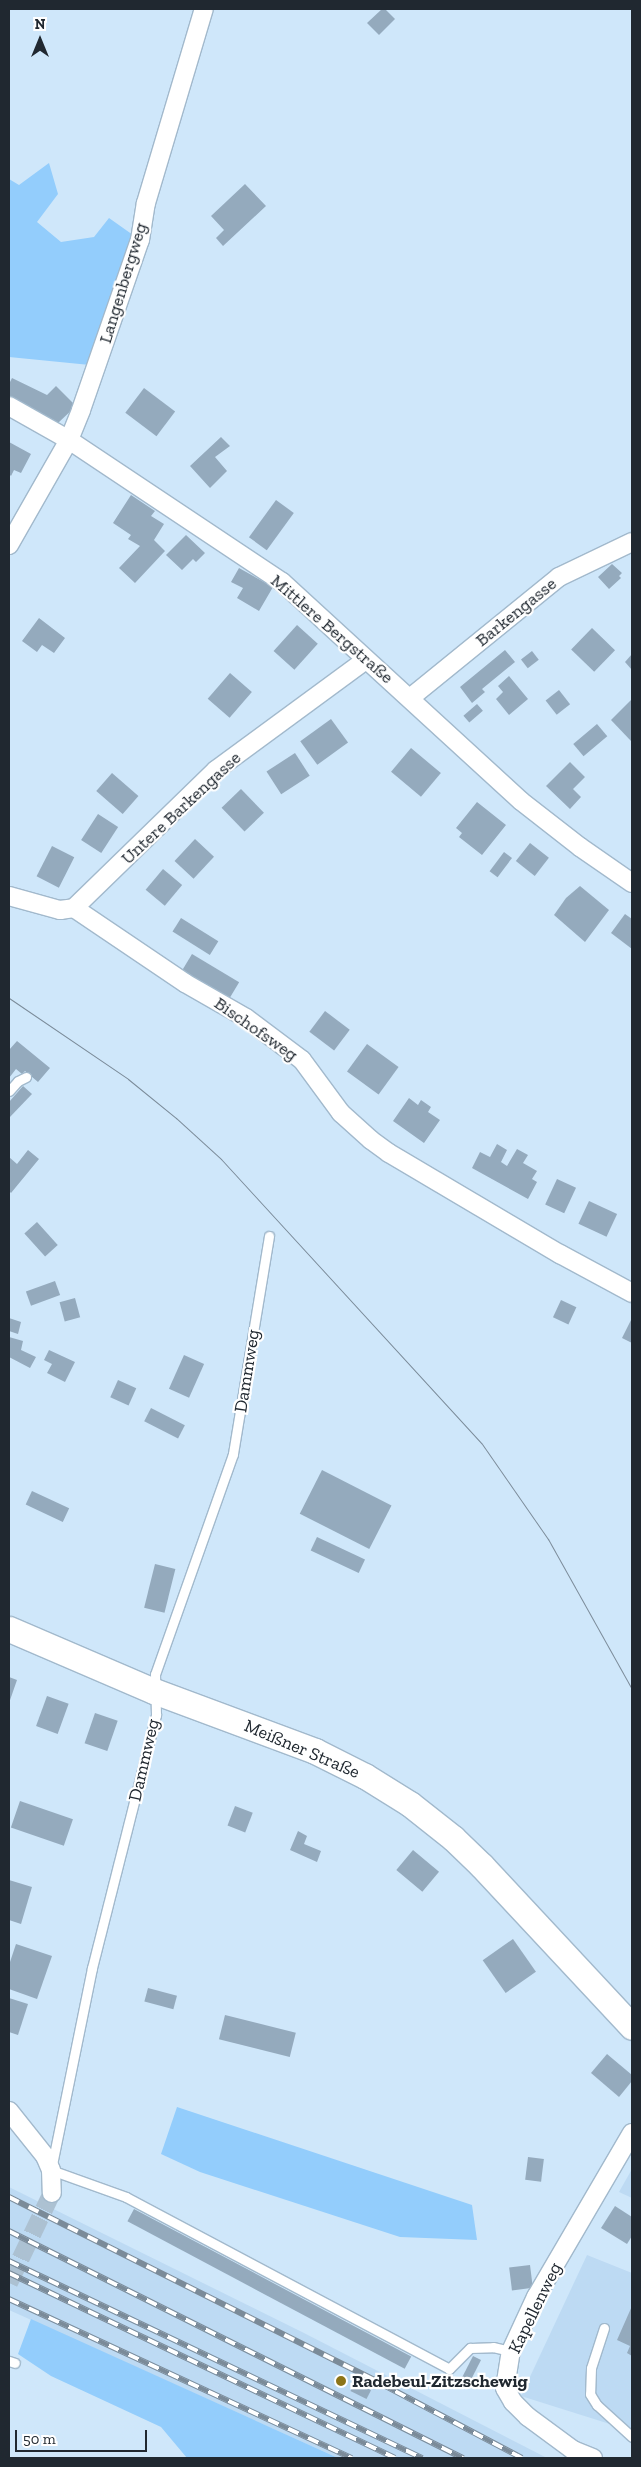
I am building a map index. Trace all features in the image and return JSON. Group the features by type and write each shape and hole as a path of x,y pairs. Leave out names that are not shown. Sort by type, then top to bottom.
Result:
{"main road":[{"name":"Meißner Straße","path":"9,1628 154,1691 315,1751 365,1776 410,1804 453,1838 482,1866 632,2027"}],"street":[{"name":"Langenbergweg","path":"9,545 69,440 140,240 146,203 204,9"},
{"name":"Mittlere Bergstraße","path":"9,406 69,440 282,582 521,801 580,848 632,883"},
{"name":"Barkengasse","path":"410,698 559,576 632,542"},
{"name":"Untere Barkengasse","path":"74,908 216,770 366,660"},
{"path":"9,896 60,910 74,908"},
{"name":"Bischofsweg","path":"74,908 186,983 246,1018 302,1060 342,1113 371,1140 560,1254 632,1294"},
{"path":"9,2110 45,2156 51,2170 52,2193"},
{"name":"Kapellenweg","path":"593,2458 573,2450 528,2417 513,2402 505,2388 511,2351 536,2297 632,2133"}],"lane":[{"path":"9,1091 18,1081 26,1077"},
{"name":"Dammweg","path":"51,2170 92,1968 156,1715 155,1674 233,1454 269,1236"},
{"path":"51,2170 126,2196 448,2369 470,2348 494,2348 511,2351"},
{"path":"604,2328 591,2368 590,2394 597,2405 632,2436"}],"shaded area":[{"path":"49,163 58,194 37,222 61,242 94,237 109,218 133,235 90,365 9,357 9,179 19,185"},
{"path":"177,2107 472,2205 477,2240 400,2237 200,2172 161,2154"},
{"path":"632,2169 632,2198 619,2192"},
{"path":"9,2187 304,2333 547,2458 338,2458 9,2310"},
{"path":"587,2255 632,2273 632,2431 521,2396"},
{"path":"31,2319 338,2458 187,2458 161,2427 51,2376 18,2354"}],"building":[{"path":"382,9 385,9 395,19 379,35 367,23"},
{"path":"245,184 266,206 223,246 216,238 224,230 211,216"},
{"path":"12,378 47,395 56,386 76,406 58,423 9,399 9,384"},
{"path":"144,388 175,411 156,436 125,413"},
{"path":"221,437 230,446 215,457 227,471 210,488 190,466"},
{"path":"9,442 31,454 21,473 14,470 11,476 9,474"},
{"path":"131,495 155,511 151,516 164,524 154,540 165,551 135,583 119,568 140,546 128,539 131,535 113,523"},
{"path":"276,500 294,513 267,550 249,537"},
{"path":"186,535 205,553 196,562 193,559 182,570 166,555"},
{"path":"612,564 622,573 619,576 621,578 609,589 598,577"},
{"path":"239,568 273,587 259,611 237,598 243,588 231,582"},
{"path":"39,618 65,638 54,653 42,645 37,652 22,641"},
{"path":"297,625 318,644 294,670 274,651"},
{"path":"592,628 615,650 594,672 571,650"},
{"path":"505,650 515,662 482,689 485,692 472,703 460,687"},
{"path":"532,651 539,660 528,668 521,660"},
{"path":"632,654 632,670 625,662"},
{"path":"230,673 252,692 230,718 208,699"},
{"path":"509,676 528,699 509,715 496,699 503,692 498,686"},
{"path":"559,690 570,704 557,715 546,700"},
{"path":"632,701 631,741 611,720"},
{"path":"477,704 483,711 469,723 463,716"},
{"path":"331,719 348,742 317,765 300,741"},
{"path":"597,724 607,736 584,756 573,744"},
{"path":"411,748 441,773 421,797 391,772"},
{"path":"295,753 310,776 281,794 266,772"},
{"path":"570,762 585,777 573,789 581,797 570,809 546,786"},
{"path":"112,773 138,796 123,814 96,791"},
{"path":"241,789 264,813 245,831 222,808"},
{"path":"477,802 506,825 482,855 459,837 462,833 456,828"},
{"path":"98,814 118,827 101,853 81,840"},
{"path":"195,839 214,857 194,879 175,861"},
{"path":"530,843 549,858 535,876 516,861"},
{"path":"52,846 74,857 59,888 37,876"},
{"path":"504,852 512,858 498,877 490,871"},
{"path":"163,869 182,885 165,906 146,890"},
{"path":"580,886 609,910 585,942 554,915 566,898"},
{"path":"625,914 632,919 632,949 611,933"},
{"path":"181,918 218,941 210,955 173,932"},
{"path":"192,954 239,982 228,1000 181,972"},
{"path":"325,1011 350,1030 334,1050 309,1032"},
{"path":"17,1041 50,1068 38,1082 25,1071 22,1074 16,1069 9,1078 9,1050"},
{"path":"367,1044 399,1067 379,1094 347,1072"},
{"path":"23,1086 32,1094 9,1118 9,1102"},
{"path":"409,1098 418,1105 421,1100 431,1107 428,1112 440,1120 424,1143 393,1121"},
{"path":"497,1144 507,1150 501,1162 507,1166 517,1149 528,1155 523,1163 537,1171 532,1179 537,1182 528,1199 472,1168 480,1152 490,1157"},
{"path":"28,1150 39,1159 11,1193 9,1191 9,1157 17,1164"},
{"path":"557,1179 576,1188 564,1213 545,1204"},
{"path":"589,1201 617,1214 607,1237 578,1224"},
{"path":"37,1222 58,1245 45,1256 24,1233"},
{"path":"55,1281 60,1295 31,1306 26,1292"},
{"path":"75,1298 80,1317 65,1321 60,1302"},
{"path":"561,1300 576,1307 568,1324 553,1317"},
{"path":"9,1318 21,1322 18,1334 9,1331"},
{"path":"632,1318 632,1343 622,1338"},
{"path":"9,1337 23,1341 21,1350 36,1357 30,1368 9,1357"},
{"path":"49,1350 75,1362 65,1382 47,1373 52,1364 44,1360"},
{"path":"184,1355 204,1364 189,1398 169,1389"},
{"path":"118,1380 136,1388 129,1405 110,1397"},
{"path":"151,1408 185,1425 178,1439 144,1421"},
{"path":"322,1470 391,1505 369,1549 300,1514"},
{"path":"32,1491 69,1508 63,1522 26,1505"},
{"path":"317,1537 365,1559 359,1573 311,1551"},
{"path":"155,1564 175,1569 164,1613 144,1608"},
{"path":"9,1677 17,1680 9,1703"},
{"path":"47,1696 69,1704 58,1734 36,1726"},
{"path":"95,1713 118,1721 107,1751 85,1743"},
{"path":"20,1801 73,1819 64,1846 11,1827"},
{"path":"235,1806 253,1813 245,1832 227,1826"},
{"path":"298,1831 307,1836 304,1844 321,1851 317,1862 290,1850"},
{"path":"413,1850 439,1872 422,1892 396,1870"},
{"path":"9,1880 32,1887 21,1924 9,1920"},
{"path":"513,1939 536,1972 506,1993 483,1960"},
{"path":"16,1944 52,1956 37,1999 9,1989 9,1965"},
{"path":"148,1988 177,1996 173,2009 144,2002"},
{"path":"9,1998 28,2004 18,2035 9,2032"},
{"path":"225,2015 296,2033 290,2057 219,2039"},
{"path":"607,2054 632,2075 632,2081 619,2097 591,2073"},
{"path":"528,2157 544,2159 541,2182 525,2180"},
{"path":"615,2206 632,2217 632,2236 627,2244 601,2228"},
{"path":"134,2209 411,2356 405,2369 127,2221"},
{"path":"530,2265 533,2288 512,2290 509,2268"},
{"path":"632,2306 632,2356 627,2353 630,2346 617,2340"},
{"path":"473,2356 481,2360 466,2389 458,2385"},
{"path":"355,2382 371,2390 366,2399 350,2391"}],"tunnel":[{"path":"9,2283 52,2193"}],"tram line":[{"path":"9,998 128,1079 176,1118 221,1159 482,1444 548,1539 632,1689"}],"railway":[{"path":"9,2197 376,2381 522,2458"},
{"path":"9,2231 463,2458"},
{"path":"9,2261 422,2458"},
{"path":"9,2273 395,2458"},
{"path":"9,2299 352,2458"}],"place":[{"name":"Radebeul-Zitzschewig","path":"341,2381"}]}
